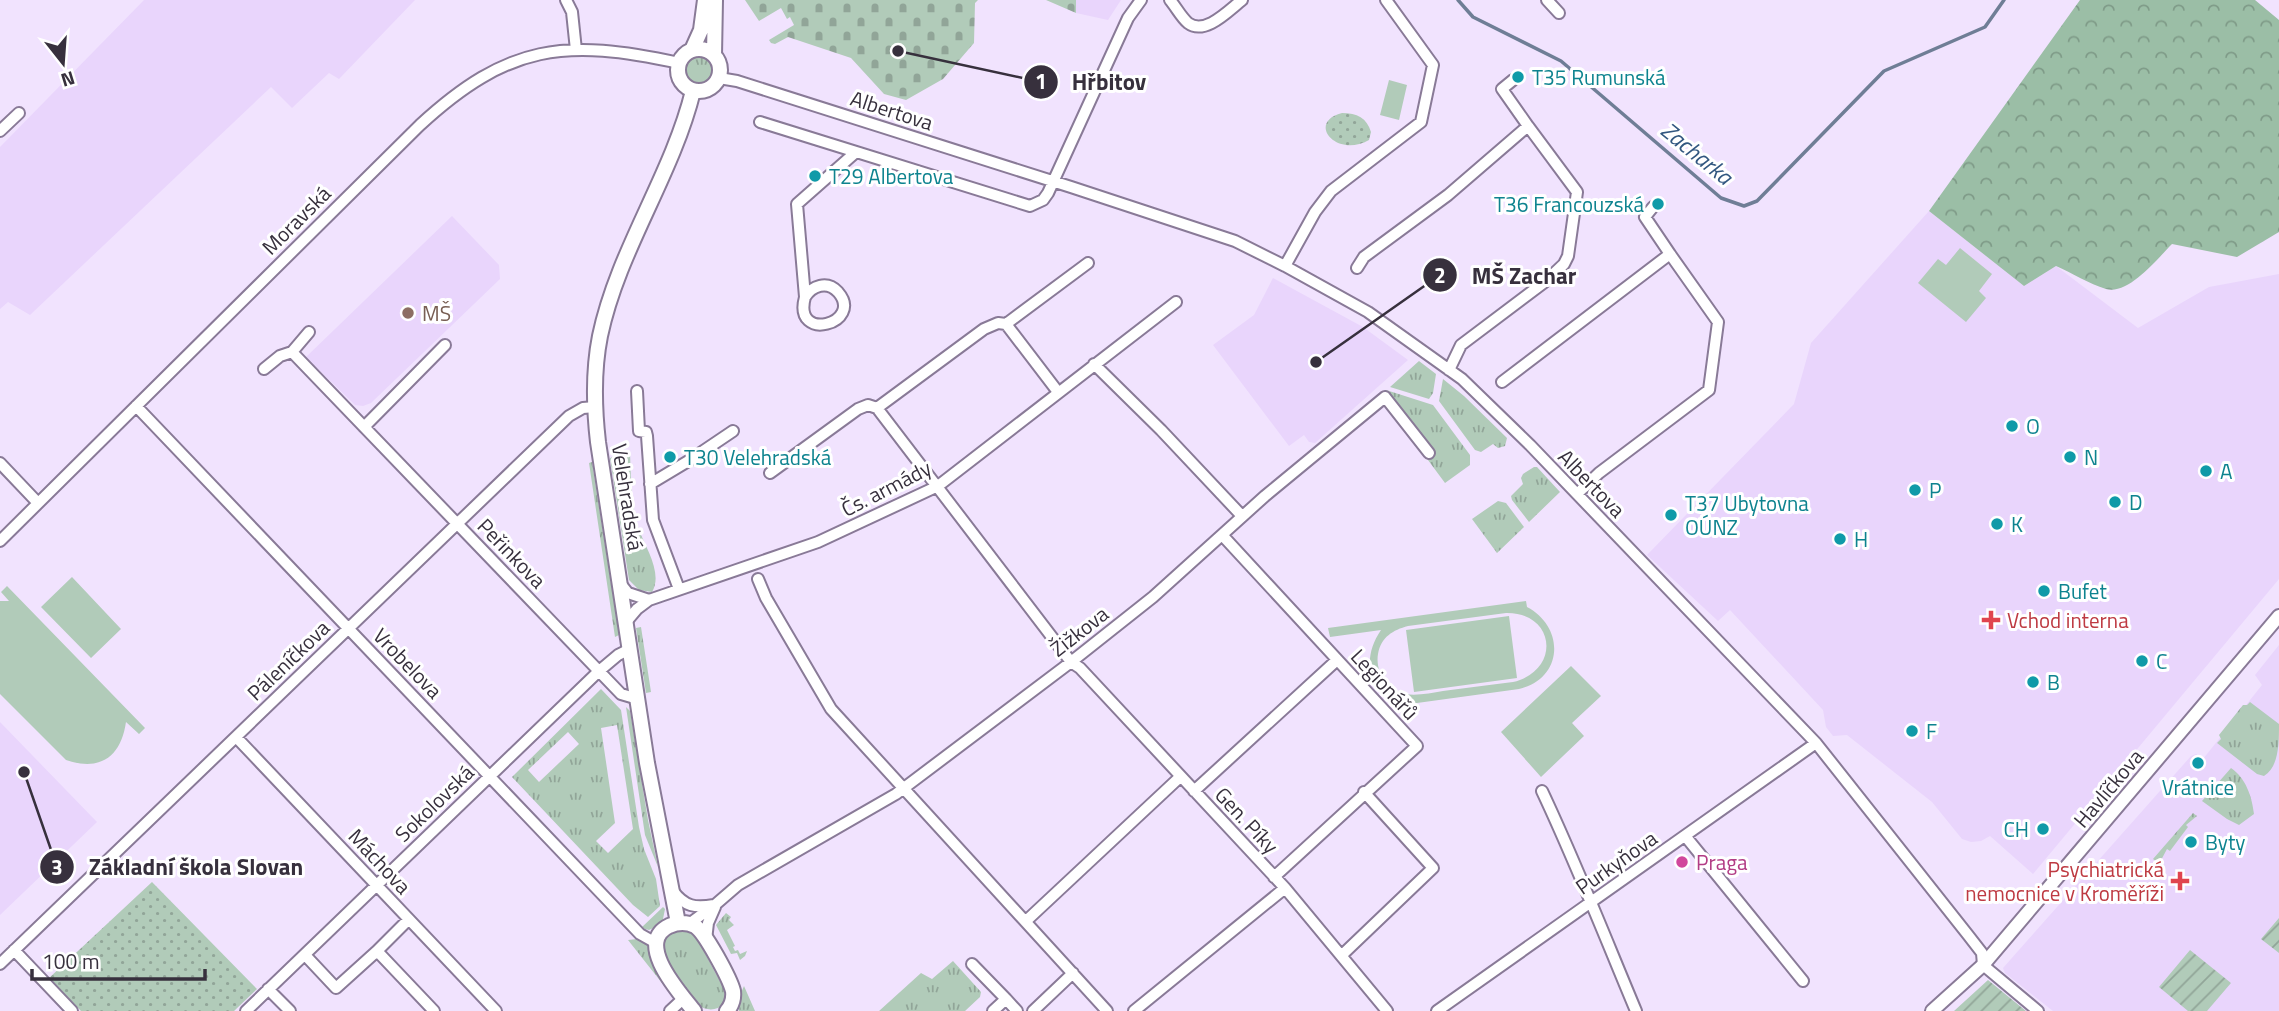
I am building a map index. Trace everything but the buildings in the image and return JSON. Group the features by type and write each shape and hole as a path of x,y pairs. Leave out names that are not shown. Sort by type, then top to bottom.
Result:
{"main road":[{"path":"692,50 701,30 705,0"},
{"path":"714,55 704,50 686,53 679,63 678,76 681,82 693,91 704,91 710,89 719,78 720,66 714,55 715,0"},
{"name":"Velehradská","path":"684,923 670,886 630,649 595,407 597,357 609,302 674,149 693,91"},
{"path":"694,1011 660,964 656,951 656,943 665,929 684,923 699,929 732,987 733,1001 727,1011"}],"street":[{"path":"566,0 572,12 576,50"},
{"path":"760,122 1031,206 1043,201 1054,182 1128,18 1141,0"},
{"path":"1171,0 1188,22 1200,27 1209,24 1242,0"},
{"path":"1285,266 1315,212 1331,191 1421,122 1433,65 1386,0"},
{"path":"1547,0 1559,13"},
{"name":"Moravská","path":"0,541 449,99 484,75 519,59 546,52 612,50 679,63"},
{"name":"Albertova","path":"719,78 737,81 1206,231 1285,266 1368,312 1462,379 1577,494 1816,743 1982,954 1983,965"},
{"path":"1449,370 1461,345 1546,281 1564,264 1568,256 1577,192 1502,89 1513,80"},
{"path":"0,131 19,113"},
{"path":"1357,268 1364,257 1448,195 1528,126"},
{"path":"805,297 797,204 856,152"},
{"path":"1577,494 1599,473 1709,390 1718,321 1645,217 1653,207"},
{"path":"1503,382 1670,254"},
{"path":"770,473 858,410 867,405 877,408 984,329 998,323 1006,324 1088,263"},
{"name":"Čs. armády","path":"649,600 818,542 938,486 1176,302"},
{"path":"1006,324 1058,393"},
{"path":"264,369 280,356 292,352 309,332"},
{"path":"364,427 445,345"},
{"name":"Peřinkova","path":"292,352 621,694 638,699"},
{"path":"1094,365 1161,430 1242,516"},
{"path":"637,391 639,431 646,432 648,436 653,520 679,589"},
{"name":"Žižkova","path":"684,923 716,904 738,885 881,803 1072,662 1153,597 1242,516 1385,397 1429,453"},
{"name":"Vrobelova","path":"136,406 640,934 656,943"},
{"name":"Páleníčkova","path":"0,964 569,416 583,408 595,407"},
{"name":"Gen. Píky","path":"877,408 1072,662 1285,888 1387,1011"},
{"path":"650,484 733,431"},
{"path":"0,463 38,503"},
{"name":"Legionářů","path":"1223,536 1417,746 1274,877"},
{"path":"758,579 766,598 831,709 1107,1011"},
{"path":"620,582 628,593 649,600"},
{"path":"626,622 649,600"},
{"name":"Havlíčkova","path":"1933,1011 1983,965 2279,616"},
{"name":"Sokolovská","path":"246,1011 599,671 630,649"},
{"path":"1194,792 1337,660"},
{"name":"Máchova","path":"236,737 496,1011"},
{"name":"Purkyňova","path":"1437,1011 1816,743"},
{"path":"1026,921 1180,777"},
{"path":"1542,791 1575,861 1636,1011"},
{"path":"1342,955 1433,867 1364,792"},
{"path":"1686,836 1803,981"},
{"path":"670,886 688,905 698,907 716,904"},
{"path":"1134,1011 1285,888"},
{"path":"706,940 708,923 716,904"},
{"path":"305,955 337,988 408,920"},
{"path":"14,950 72,1011"},
{"path":"377,951 434,1011"},
{"path":"972,964 1017,1011"},
{"path":"1983,965 2038,1011"},
{"path":"1032,1011 1073,974"},
{"path":"268,989 290,1011"},
{"path":"670,1011 684,998"},
{"path":"993,1011 1006,999"}],"shaded area":[{"path":"144,0 415,0 339,79 329,73 292,108 271,87 30,315 8,302 0,309 0,147"},
{"path":"1076,0 1121,0 1108,20 1076,13"},
{"path":"1929,211 2024,286 2056,266 2138,328 2209,287 2279,274 2279,579 2033,874 1990,836 1981,841 1962,839 1932,802 1847,735 1833,736 1826,727 1823,710 1730,610 1718,621 1647,555 1794,404 1811,343"},
{"name":"MŠ","path":"452,216 499,265 500,279 371,403 355,405 306,357"},
{"path":"1273,278 1363,327 1408,360 1315,443 1309,442 1304,435 1289,446 1213,345 1254,315"},
{"name":"Psychiatrická nemocnice v Kroměříži","path":"2279,645 2279,1011 2053,1011 2005,973 2003,968 2191,756 2196,754 2203,759 2262,685 2255,675"},
{"path":"0,722 97,822 0,915"}],"green space":[{"path":"745,0 978,0 975,3 974,43 943,79 906,100 884,94 851,58 788,37 775,44 771,43 769,40 794,25 790,17 787,19 781,8 759,21"},
{"path":"1046,0 1076,0 1076,13"},
{"path":"2080,0 2255,0 2279,20 2279,232 2237,257 2172,244 2142,274 2124,287 2115,289 2100,287 2056,266 2024,286 1929,211"},
{"path":"699,55 710,59 714,70 710,81 699,85 688,81 684,70 688,59"},
{"path":"1389,80 1407,85 1399,120 1380,115"},
{"path":"1342,113 1357,115 1364,120 1371,132 1369,140 1357,145 1346,145 1330,137 1326,124 1331,118"},
{"path":"1960,248 1992,274 1979,291 1986,298 1966,322 1918,283 1938,259 1946,265"},
{"path":"1419,361 1436,374 1433,393 1429,399 1390,387"},
{"path":"1443,379 1507,438 1505,446 1498,448 1493,444 1481,452 1475,450 1439,401"},
{"path":"1384,391 1433,405 1470,455 1470,465 1445,483 1425,456 1429,452"},
{"path":"627,451 630,453 636,521 655,569 652,592 639,590 629,580 610,458"},
{"path":"592,462 619,635 615,637 589,463"},
{"path":"1534,467 1560,492 1529,522 1511,496 1523,484 1523,474"},
{"path":"1498,501 1506,503 1524,527 1497,553 1472,519"},
{"path":"72,577 121,629 91,658 41,607"},
{"path":"7,586 145,728 139,734 126,722 119,744 107,758 89,764 66,760 0,694 0,601 9,601 1,592"},
{"path":"1526,601 1527,607 1548,627 1554,651 1545,674 1534,683 1519,689 1417,703 1389,696 1380,689 1374,679 1370,656 1381,630 1330,637 1328,628","holes":["1506,613 1522,615 1535,622 1543,631 1546,643 1545,655 1529,676 1513,682 1414,695 1393,689 1380,674 1380,648 1388,635 1397,630 1408,626"]},
{"path":"1509,616 1517,678 1414,692 1406,630"},
{"path":"641,627 651,692 646,693 636,628"},
{"path":"1571,666 1601,696 1572,723 1584,736 1541,777 1501,732"},
{"path":"601,689 621,710 639,827 656,879 660,906 648,917 633,905 512,777","holes":["617,725 633,829 608,853 596,841 615,823 601,728","568,732 579,744 539,782 528,770"]},
{"path":"2250,702 2279,724 2275,761 2264,776 2257,774 2217,743 2221,739 2219,735 2243,705"},
{"path":"626,707 630,711 658,867 645,835"},
{"path":"2231,768 2241,777 2247,788 2254,814 2239,825 2202,801"},
{"path":"2193,813 2197,816 2186,825 2188,827 2170,851 2167,849 2159,864 2153,859"},
{"path":"152,882 257,989 234,1011 81,1011 49,978"},
{"path":"663,907 665,909 662,924 649,930 641,928"},
{"path":"726,913 734,925 727,930 735,951 738,950 740,954 747,951 740,960 737,953 731,954 716,925"},
{"path":"2279,918 2279,953 2261,939"},
{"path":"679,930 687,930 697,938 725,991 724,1004 718,1008 708,1009 698,1005 669,965 664,944 668,936"},
{"path":"637,939 647,944 654,964 673,997 628,940"},
{"path":"2190,950 2231,983 2207,1011 2188,1011 2159,987"},
{"path":"953,961 981,992 980,997 965,1011 879,1011 921,973 932,979"},
{"path":"1988,980 2026,1011 1954,1011"},
{"path":"744,986 755,1011 739,1011 740,995"}],"waterway":[{"name":"Zacharka","path":"1458,0 1473,17 1561,61 1721,198 1744,206 1757,201 1884,71 1985,27 2004,0"}],"place":[{"name":"Hřbitov","path":"898,51"},
{"name":"T35 Rumunská","path":"1518,77"},
{"name":"T29 Albertova","path":"815,176"},
{"name":"T36 Francouzská","path":"1658,204"},
{"name":"MŠ","path":"408,313"},
{"name":"MŠ Zachar","path":"1316,362"},
{"name":"O","path":"2012,426"},
{"name":"T30 Velehradská","path":"670,457"},
{"name":"N","path":"2070,457"},
{"name":"A","path":"2206,471"},
{"name":"P","path":"1915,490"},
{"name":"D","path":"2115,502"},
{"name":"T37 Ubytovna OÚNZ","path":"1671,515"},
{"name":"K","path":"1997,524"},
{"name":"H","path":"1840,539"},
{"name":"Bufet","path":"2044,591"},
{"name":"Vchod interna","path":"1991,620"},
{"name":"C","path":"2142,661"},
{"name":"B","path":"2033,682"},
{"name":"F","path":"1912,731"},
{"name":"Vrátnice","path":"2198,763"},
{"name":"Základní škola Slovan","path":"24,772"},
{"name":"CH","path":"2043,829"},
{"name":"Byty","path":"2191,842"},
{"name":"Praga","path":"1682,862"},
{"name":"Psychiatrická nemocnice v Kroměříži","path":"2180,881"}]}
